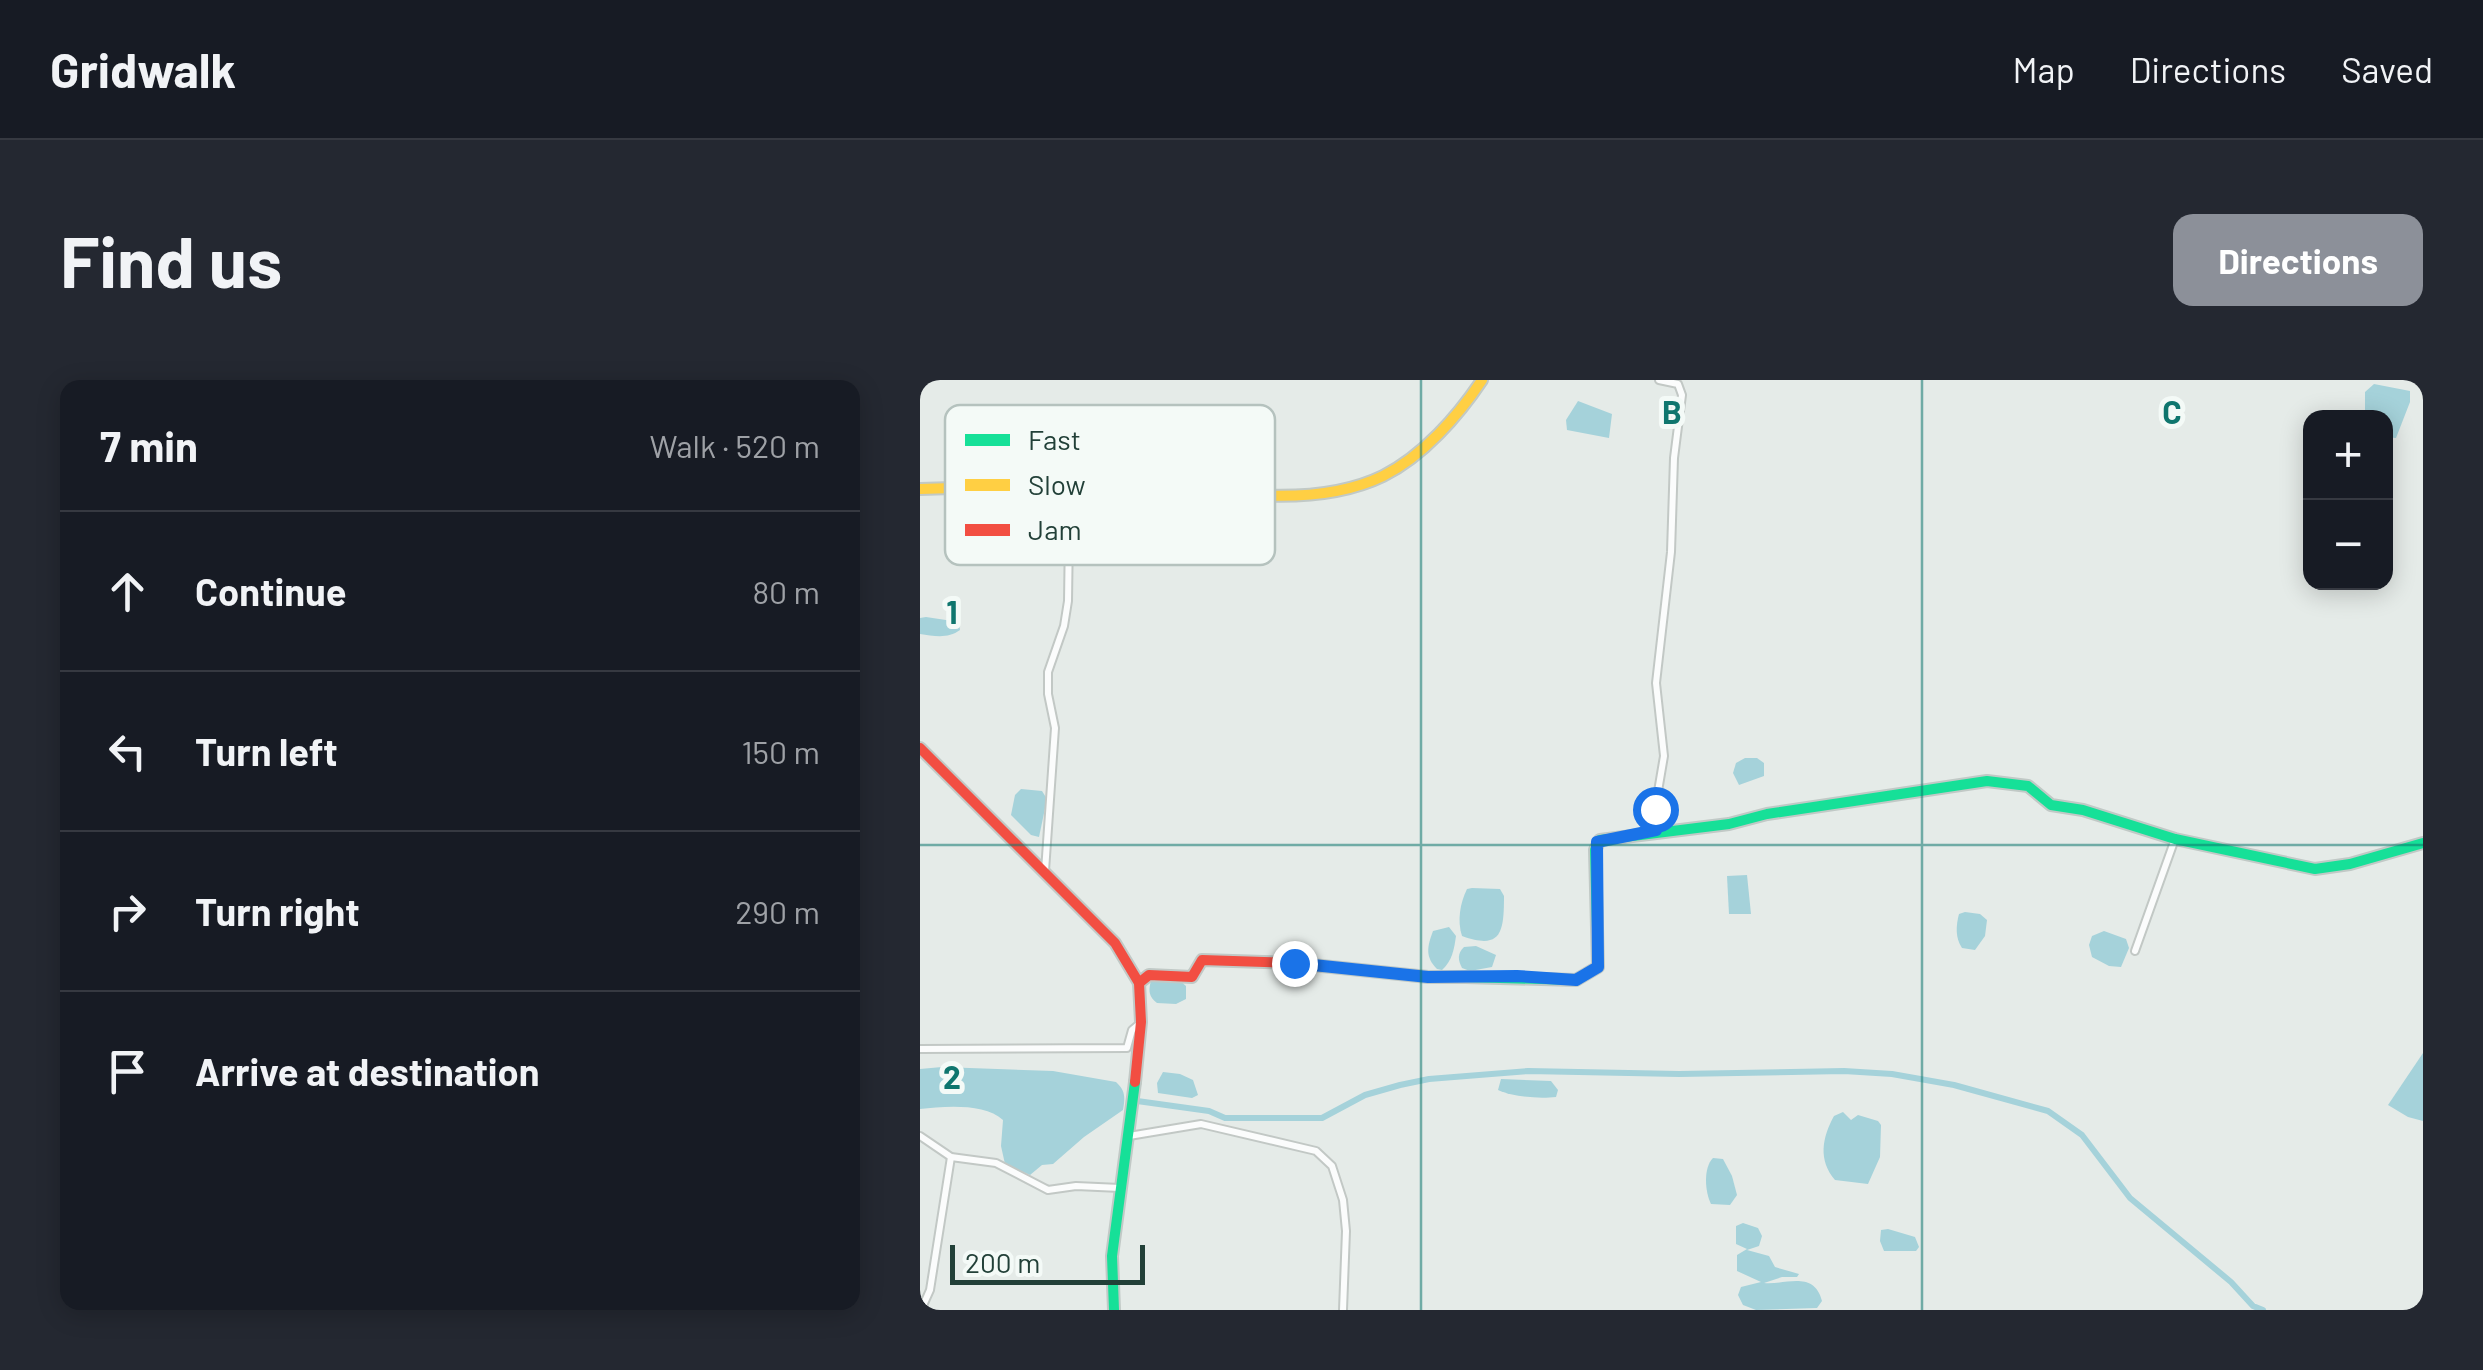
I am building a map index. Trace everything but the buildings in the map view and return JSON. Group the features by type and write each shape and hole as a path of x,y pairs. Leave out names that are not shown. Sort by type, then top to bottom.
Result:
{"main road":[{"path":"1275,495 1288,496 1374,480 1405,462 1443,427 1482,380"},
{"path":"920,489 945,488"},
{"path":"920,748 1115,944 1139,982 1138,1056 1112,1256 1114,1310"},
{"path":"1139,982 1149,975 1192,976 1202,960 1428,977 1576,980 1598,967 1597,842 1656,830 1730,824 1766,814 1988,780 2028,786 2051,804 2084,810 2175,840 2315,869 2350,864 2423,843"}],"street":[{"path":"1656,830 1655,809 1664,756 1656,683 1671,552 1674,458 1682,396 1678,384 1659,380"},
{"path":"1044,873 1055,728 1048,672 1064,626 1069,565"},
{"path":"2135,951 2175,840"},
{"path":"920,1050 1127,1048 1132,1030 1141,1022"},
{"path":"1129,1136 1201,1124 1316,1152 1332,1166 1343,1200 1343,1310"},
{"path":"920,1136 951,1156 996,1162 1048,1190 1076,1186 1122,1188"},
{"path":"921,1310 930,1290 951,1156"}],"water":[{"path":"2374,384 2410,391 2410,402 2396,438 2393,410 2365,410 2365,392"},
{"path":"1578,401 1612,414 1609,438 1567,430 1566,420"},
{"path":"920,618 959,622 960,630 946,636 920,634"},
{"path":"1757,758 1764,763 1764,776 1739,785 1733,773 1736,763"},
{"path":"1021,789 1042,791 1047,799 1039,837 1031,835 1011,815 1015,795"},
{"path":"1747,875 1751,914 1729,914 1727,876"},
{"path":"1467,889 1500,889 1504,896 1501,929 1492,939 1462,936 1461,906"},
{"path":"1959,914 1980,914 1987,920 1985,936 1975,950 1962,948 1958,940"},
{"path":"1449,927 1456,936 1453,951 1445,967 1437,969 1429,956 1429,942 1433,931"},
{"path":"2104,931 2126,939 2129,948 2121,967 2092,957 2092,936"},
{"path":"1476,946 1496,955 1492,967 1470,971 1462,968 1462,950"},
{"path":"1179,980 1186,986 1186,999 1176,1004 1157,1003 1150,988 1151,981"},
{"path":"2423,1053 2423,1121 2388,1105"},
{"path":"920,1069 1053,1071 1116,1082 1124,1095 1123,1110 1053,1164 1042,1165 1030,1175 1005,1164 1001,1146 1003,1120 995,1115 964,1107 920,1109"},
{"path":"1163,1072 1193,1080 1198,1095 1192,1098 1158,1093 1157,1083"},
{"path":"1501,1079 1551,1081 1558,1090 1556,1097 1518,1096 1498,1090"},
{"path":"1843,1112 1851,1120 1858,1115 1881,1125 1880,1157 1868,1184 1835,1180 1826,1165 1827,1132 1834,1116"},
{"path":"1713,1158 1723,1159 1732,1176 1737,1195 1730,1205 1711,1204 1709,1199 1706,1174"},
{"path":"1743,1223 1758,1228 1762,1236 1759,1246 1747,1250 1769,1256 1775,1267 1799,1274 1764,1283 1798,1281 1813,1285 1822,1301 1817,1308 1756,1310 1743,1305 1738,1295 1741,1287 1761,1282 1737,1271 1737,1255 1747,1249 1736,1244 1736,1226"},
{"path":"1881,1230 1915,1237 1919,1247 1916,1251 1884,1251"}],"waterway":[{"path":"1130,1100 1209,1111 1225,1118 1322,1118 1365,1095 1400,1085 1528,1071 1844,1071 1892,1074 1954,1085 2048,1111 2082,1135 2130,1198 2231,1282 2253,1306 2263,1310"}],"traffic: fast":[{"path":"1466,977 1576,980 1598,967 1595,850 1600,840 1729,824 1767,814 1987,781 2028,786 2051,805 2083,810 2175,839 2315,869 2350,864 2423,843"},
{"path":"1114,1310 1112,1256 1135,1082"}],"traffic: slow":[{"path":"1275,496 1319,494 1352,487 1398,468 1451,421 1482,380"},
{"path":"920,489 945,488"}],"traffic: jam":[{"path":"920,748 1115,943 1139,983 1141,1022 1135,1082"},
{"path":"1139,983 1149,975 1192,977 1202,960 1466,977"}],"route":[{"path":"1294,963 1428,977 1576,980 1598,967 1597,842 1656,830 1655,809"}]}
